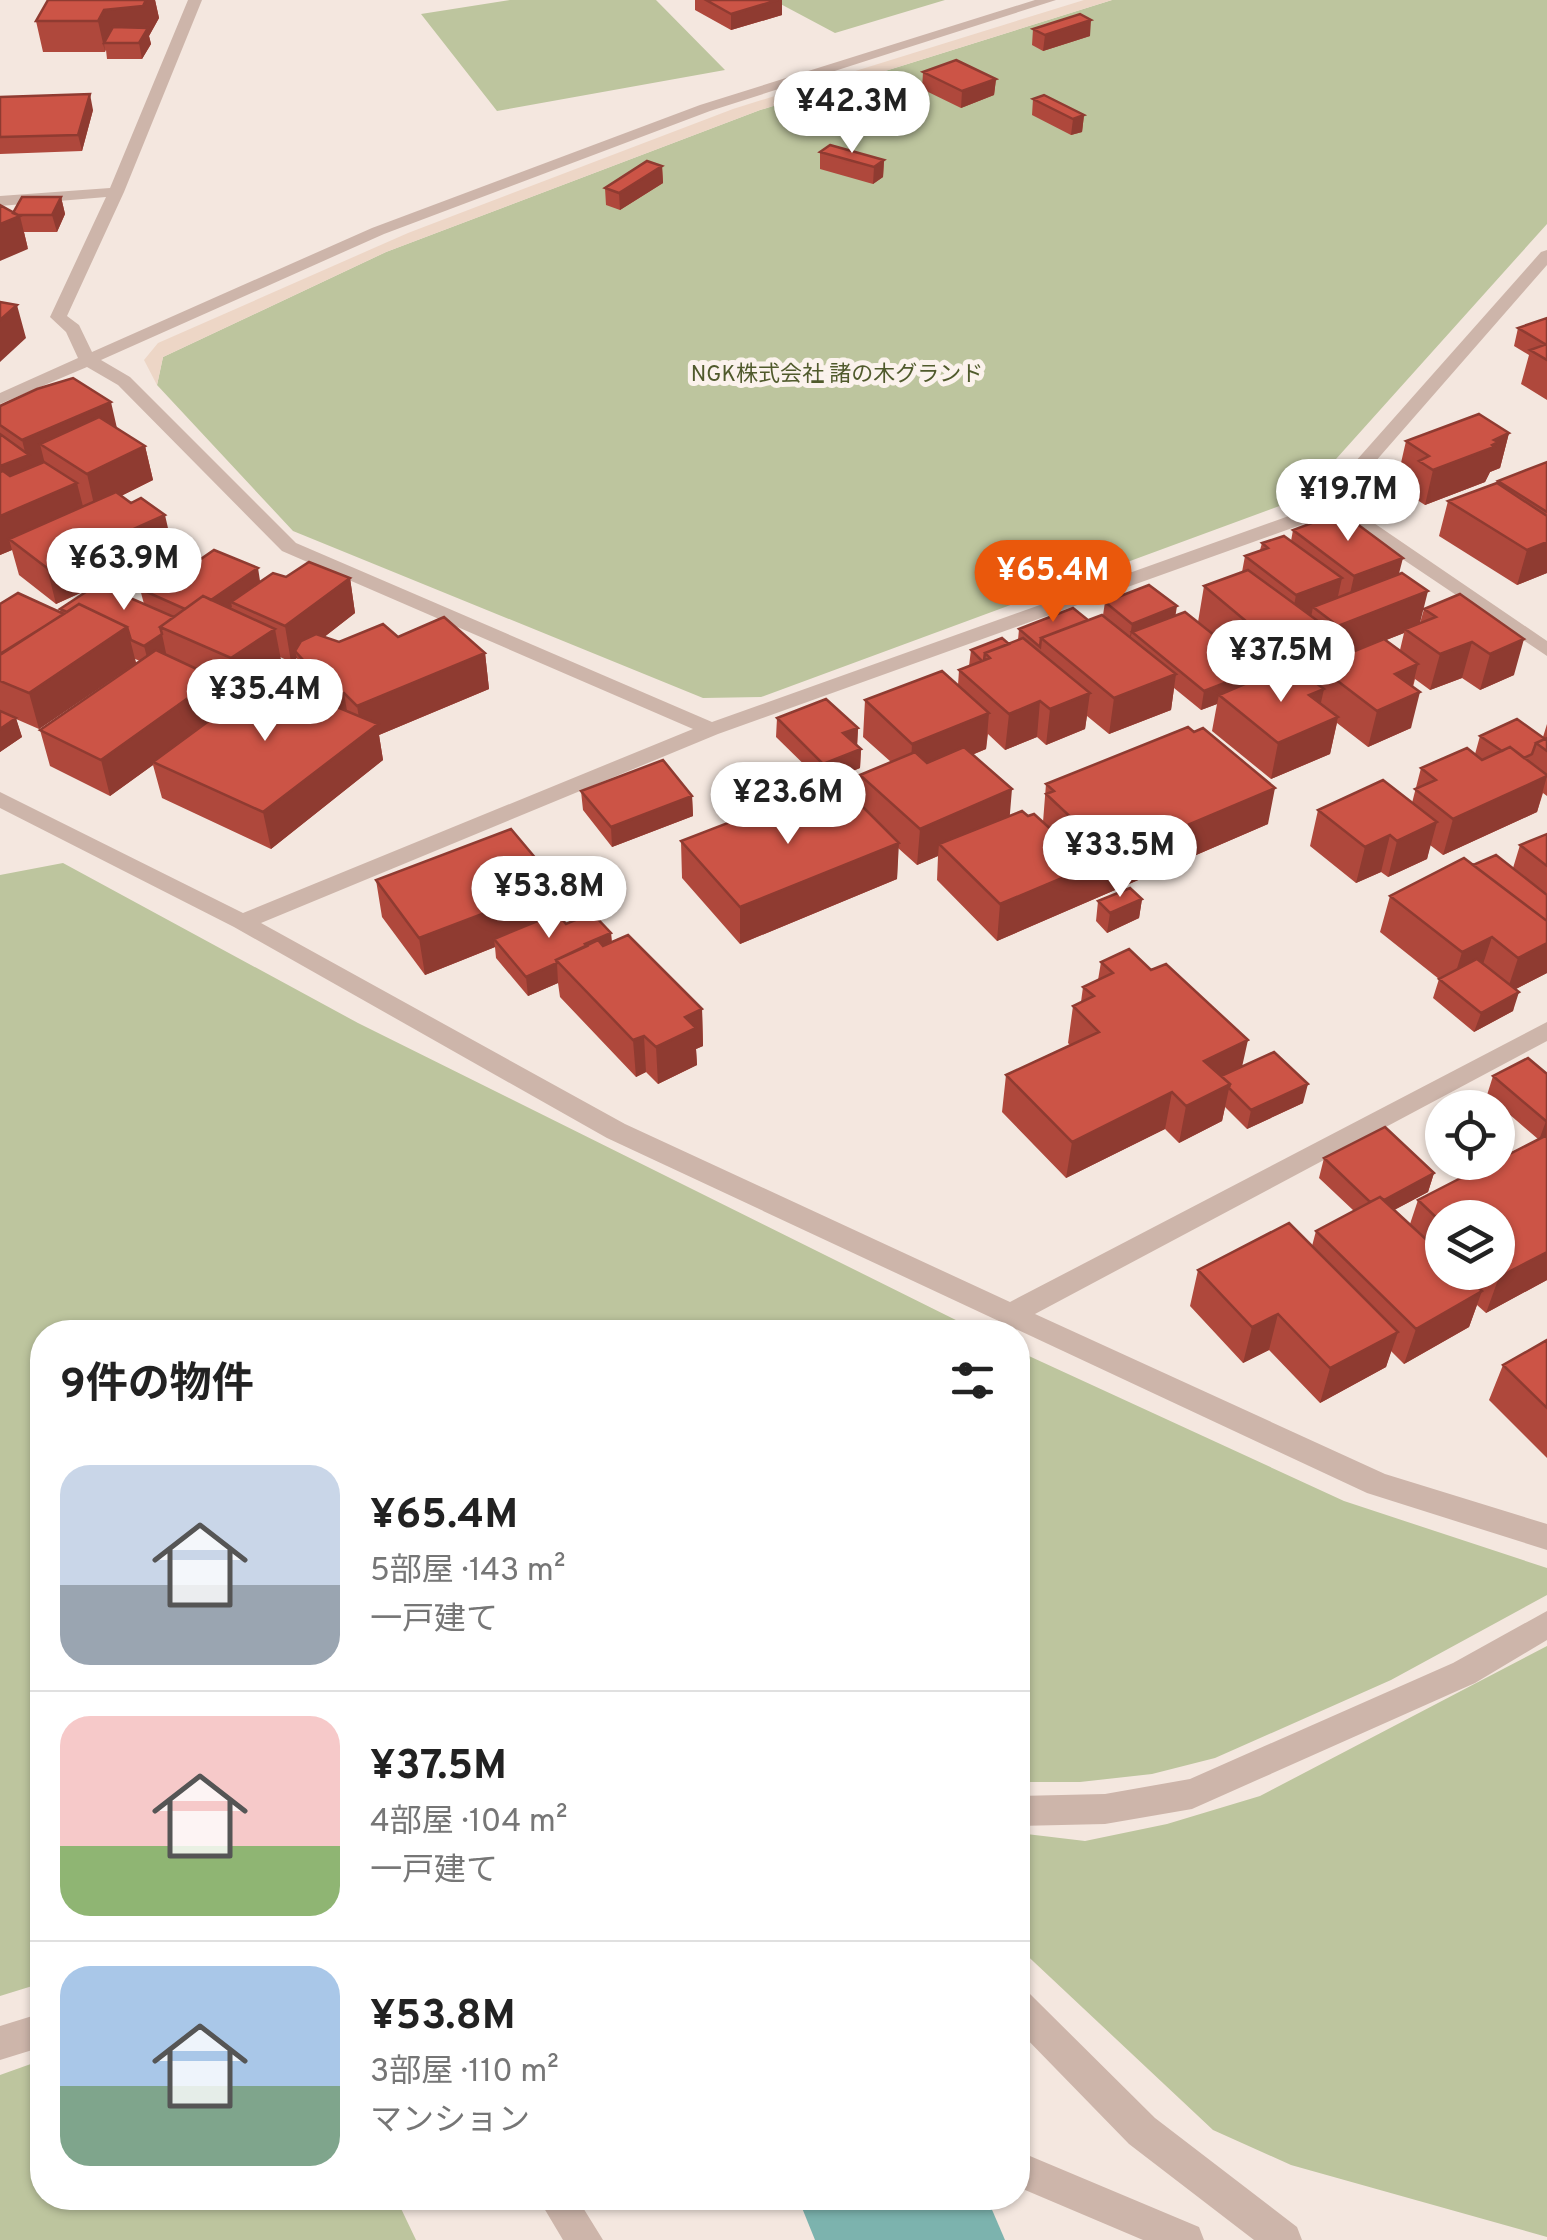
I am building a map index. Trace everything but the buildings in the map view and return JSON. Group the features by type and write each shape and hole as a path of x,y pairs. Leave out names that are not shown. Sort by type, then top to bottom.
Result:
{"street":[{"path":"195,0 116,192 58,317 73,329 86,359 124,381 289,547 711,729"},
{"path":"0,399 378,230 705,108 1049,0"},
{"path":"0,201 116,192"},
{"path":"242,922 711,729 1336,506 1346,484 1547,255"},
{"path":"1336,506 1526,632 1547,650"},
{"path":"1526,632 1547,624"},
{"path":"0,799 242,922 616,1131 1020,1320"},
{"path":"1009,1315 1547,1030"},
{"path":"1030,1325 1377,1484 1547,1537"},
{"path":"1030,1811 1105,1809 1192,1794 1464,1673 1547,1624"},
{"path":"1030,2018 1142,2132 1284,2240"},
{"path":"0,2043 30,2034"},
{"path":"1030,2174 1186,2240"},
{"path":"564,2210 585,2240"}],"green space":[{"path":"510,0 656,0 725,70 497,111 421,14"},
{"path":"773,0 945,0 835,33"},
{"name":"NGK株式会社 諸の木グランド","path":"1112,0 1547,0 1547,224 1301,498 761,697 703,698 293,531 157,385 163,357 386,252 760,110"},
{"path":"63,863 358,1023 956,1320 30,1320 30,1987 0,1996 0,875"},
{"path":"1030,1357 1344,1501 1547,1568 1547,1595 1391,1680 1215,1758 1152,1774 1080,1782 1030,1782"},
{"path":"1547,1646 1547,2237 1291,2165 1213,2130 1030,1958 1030,1834 1085,1841 1167,1824 1260,1796"},
{"path":"30,2064 30,2210 402,2210 416,2240 0,2240 0,2075"}],"shaded area":[{"path":"1084,0 1112,0 760,110 386,252 163,357 157,385 144,360 158,343 408,233 733,109"}],"waterway":[{"path":"883,2210 943,2240"}]}
